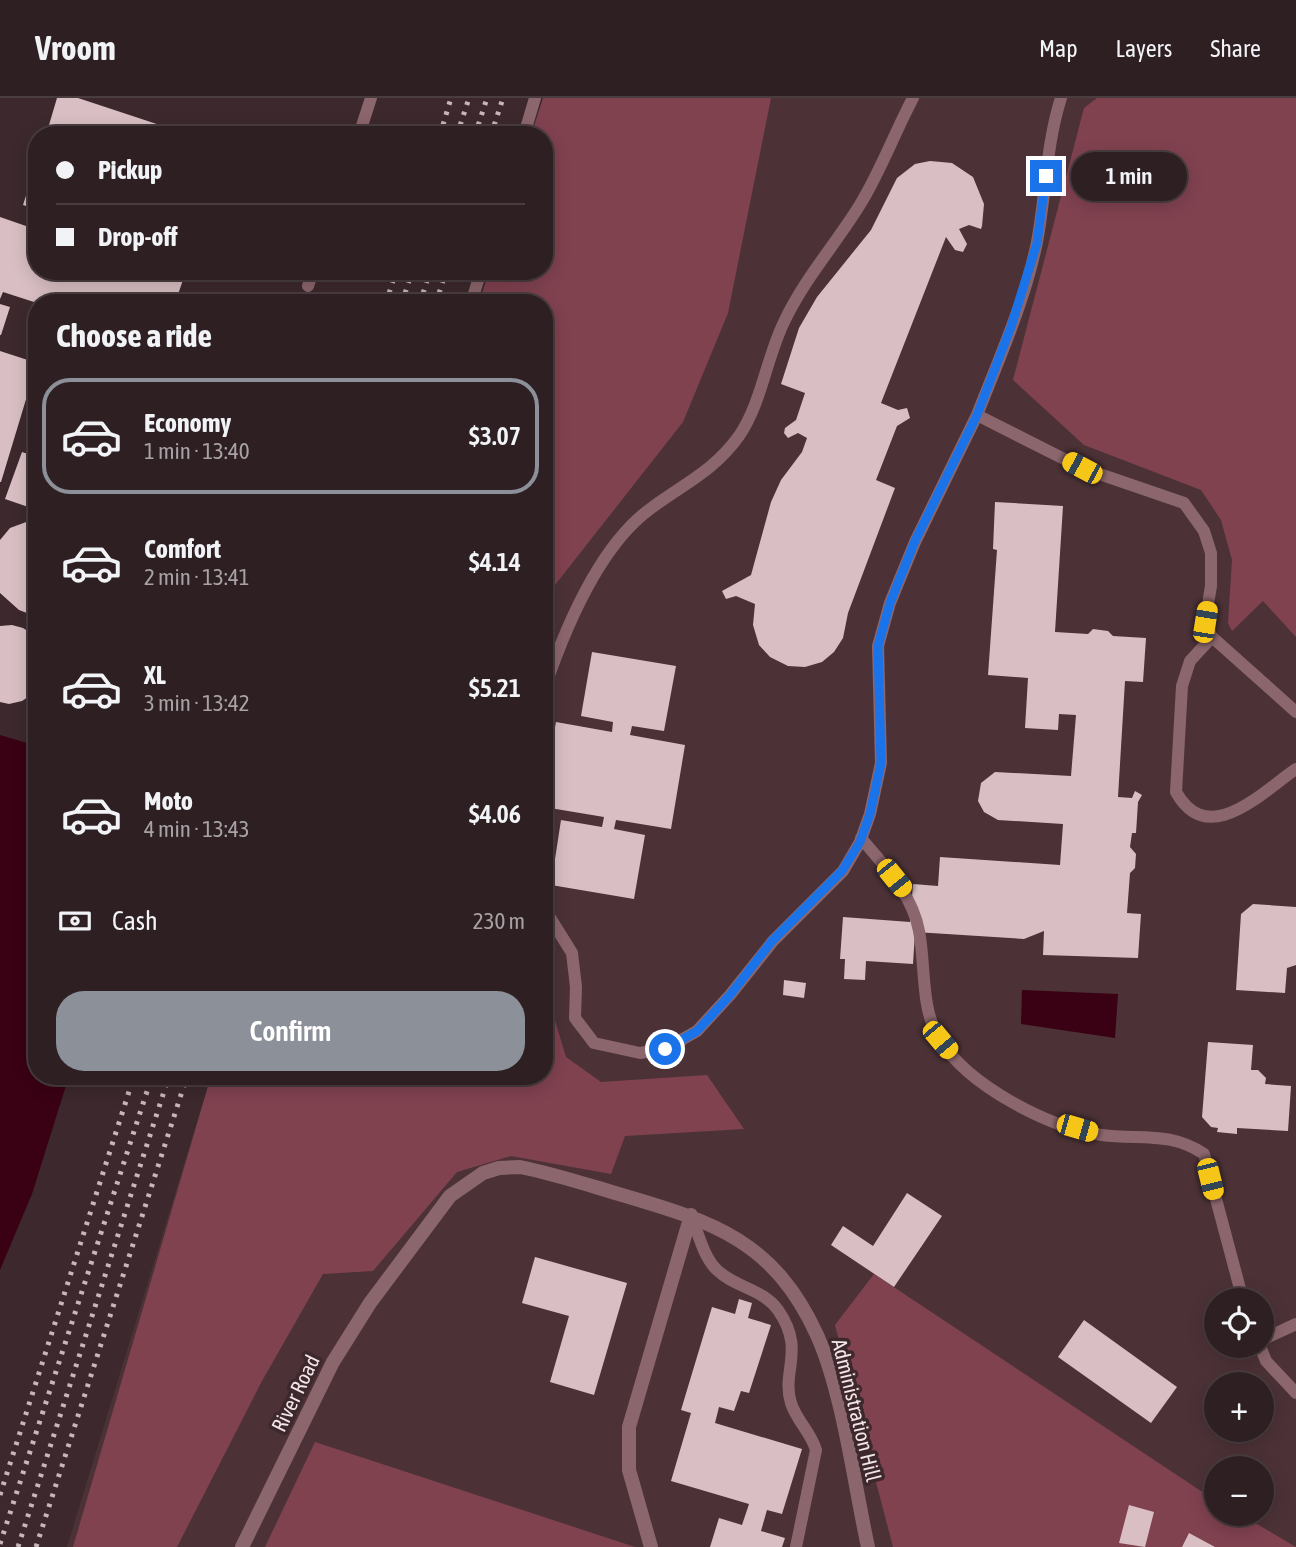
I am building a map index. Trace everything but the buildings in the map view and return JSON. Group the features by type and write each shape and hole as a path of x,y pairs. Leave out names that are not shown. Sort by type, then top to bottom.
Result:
{"street":[{"name":"Administration Hill","path":"399,1265 450,1196 467,1182 499,1168 520,1167 541,1172 691,1215 739,1238 761,1256 801,1307 817,1336 836,1399 868,1547"},
{"path":"651,1547 629,1470 629,1427 691,1215"},
{"name":"River Road","path":"242,1547 343,1343 399,1265"}],"lane":[{"path":"362,126 371,98"},
{"path":"527,126 536,98"},
{"path":"553,666 572,614 606,556 648,510 711,468 740,434 765,377 783,324 812,271 862,201 913,98"},
{"path":"553,922 572,953 576,986 575,1018 594,1044 640,1052 665,1049 697,1031 730,995 772,941 842,871 861,838 870,814 881,763 878,646 890,603 915,541 977,415 1011,327 1037,243 1053,122 1061,98"},
{"path":"308,286 310,280"},
{"path":"977,415 1082,468 1184,503 1204,531 1211,554 1211,586 1205,622 1212,637 1296,712"},
{"path":"1212,637 1190,662 1182,686 1176,792 1183,805 1193,813 1208,818 1224,818 1296,769"},
{"path":"861,838 906,892 919,930 928,1013 940,1040 964,1068 1001,1096 1053,1121 1100,1135 1184,1141 1204,1154 1240,1288"},
{"path":"691,1215 710,1262 717,1270 765,1296 778,1310 788,1330 793,1348 789,1400 816,1450 796,1547"},
{"path":"1274,1334 1296,1324"},
{"path":"1265,1358 1296,1393"}],"shaded area":[{"path":"543,98 771,98 728,313 683,422 553,588 553,294 482,294 486,280 553,280 553,126 534,126"},
{"path":"547,98 1296,98 1296,1547 67,1547 208,1085 553,1085 553,294 544,294 544,280 553,280 553,126 545,126"},
{"path":"1097,98 1296,98 1296,637 1263,601 1232,631 1228,623 1232,560 1221,520 1201,490 1084,445 1013,380 1084,108"},
{"path":"0,735 28,743 28,1085 66,1085 32,1194 0,1270"},
{"path":"1022,990 1118,994 1115,1038 1021,1024"},
{"path":"553,1014 566,1057 601,1082 707,1075 744,1129 625,1136 611,1174 511,1156 457,1172 373,1271 323,1274 262,1381 177,1547 73,1547 208,1085 553,1085"},
{"path":"874,1274 1204,1493 1204,1526 1260,1526 1296,1547 893,1547 835,1325"},
{"path":"315,1442 635,1547 265,1547"}],"railway":[{"path":"443,126 451,98"},
{"path":"460,126 469,98"},
{"path":"478,126 487,98"},
{"path":"494,126 503,98"},
{"path":"389,294 393,280"},
{"path":"405,294 409,280"},
{"path":"423,294 427,280"},
{"path":"439,294 443,280"},
{"path":"0,1495 131,1085"},
{"path":"0,1544 149,1085"},
{"path":"18,1547 166,1085"},
{"path":"36,1547 184,1085"}],"route":[{"path":"665,1049 697,1031 730,995 772,941 842,871 860,842 870,814 881,763 878,646 890,603 915,541 977,415 1011,327 1037,243 1046,176"}]}
